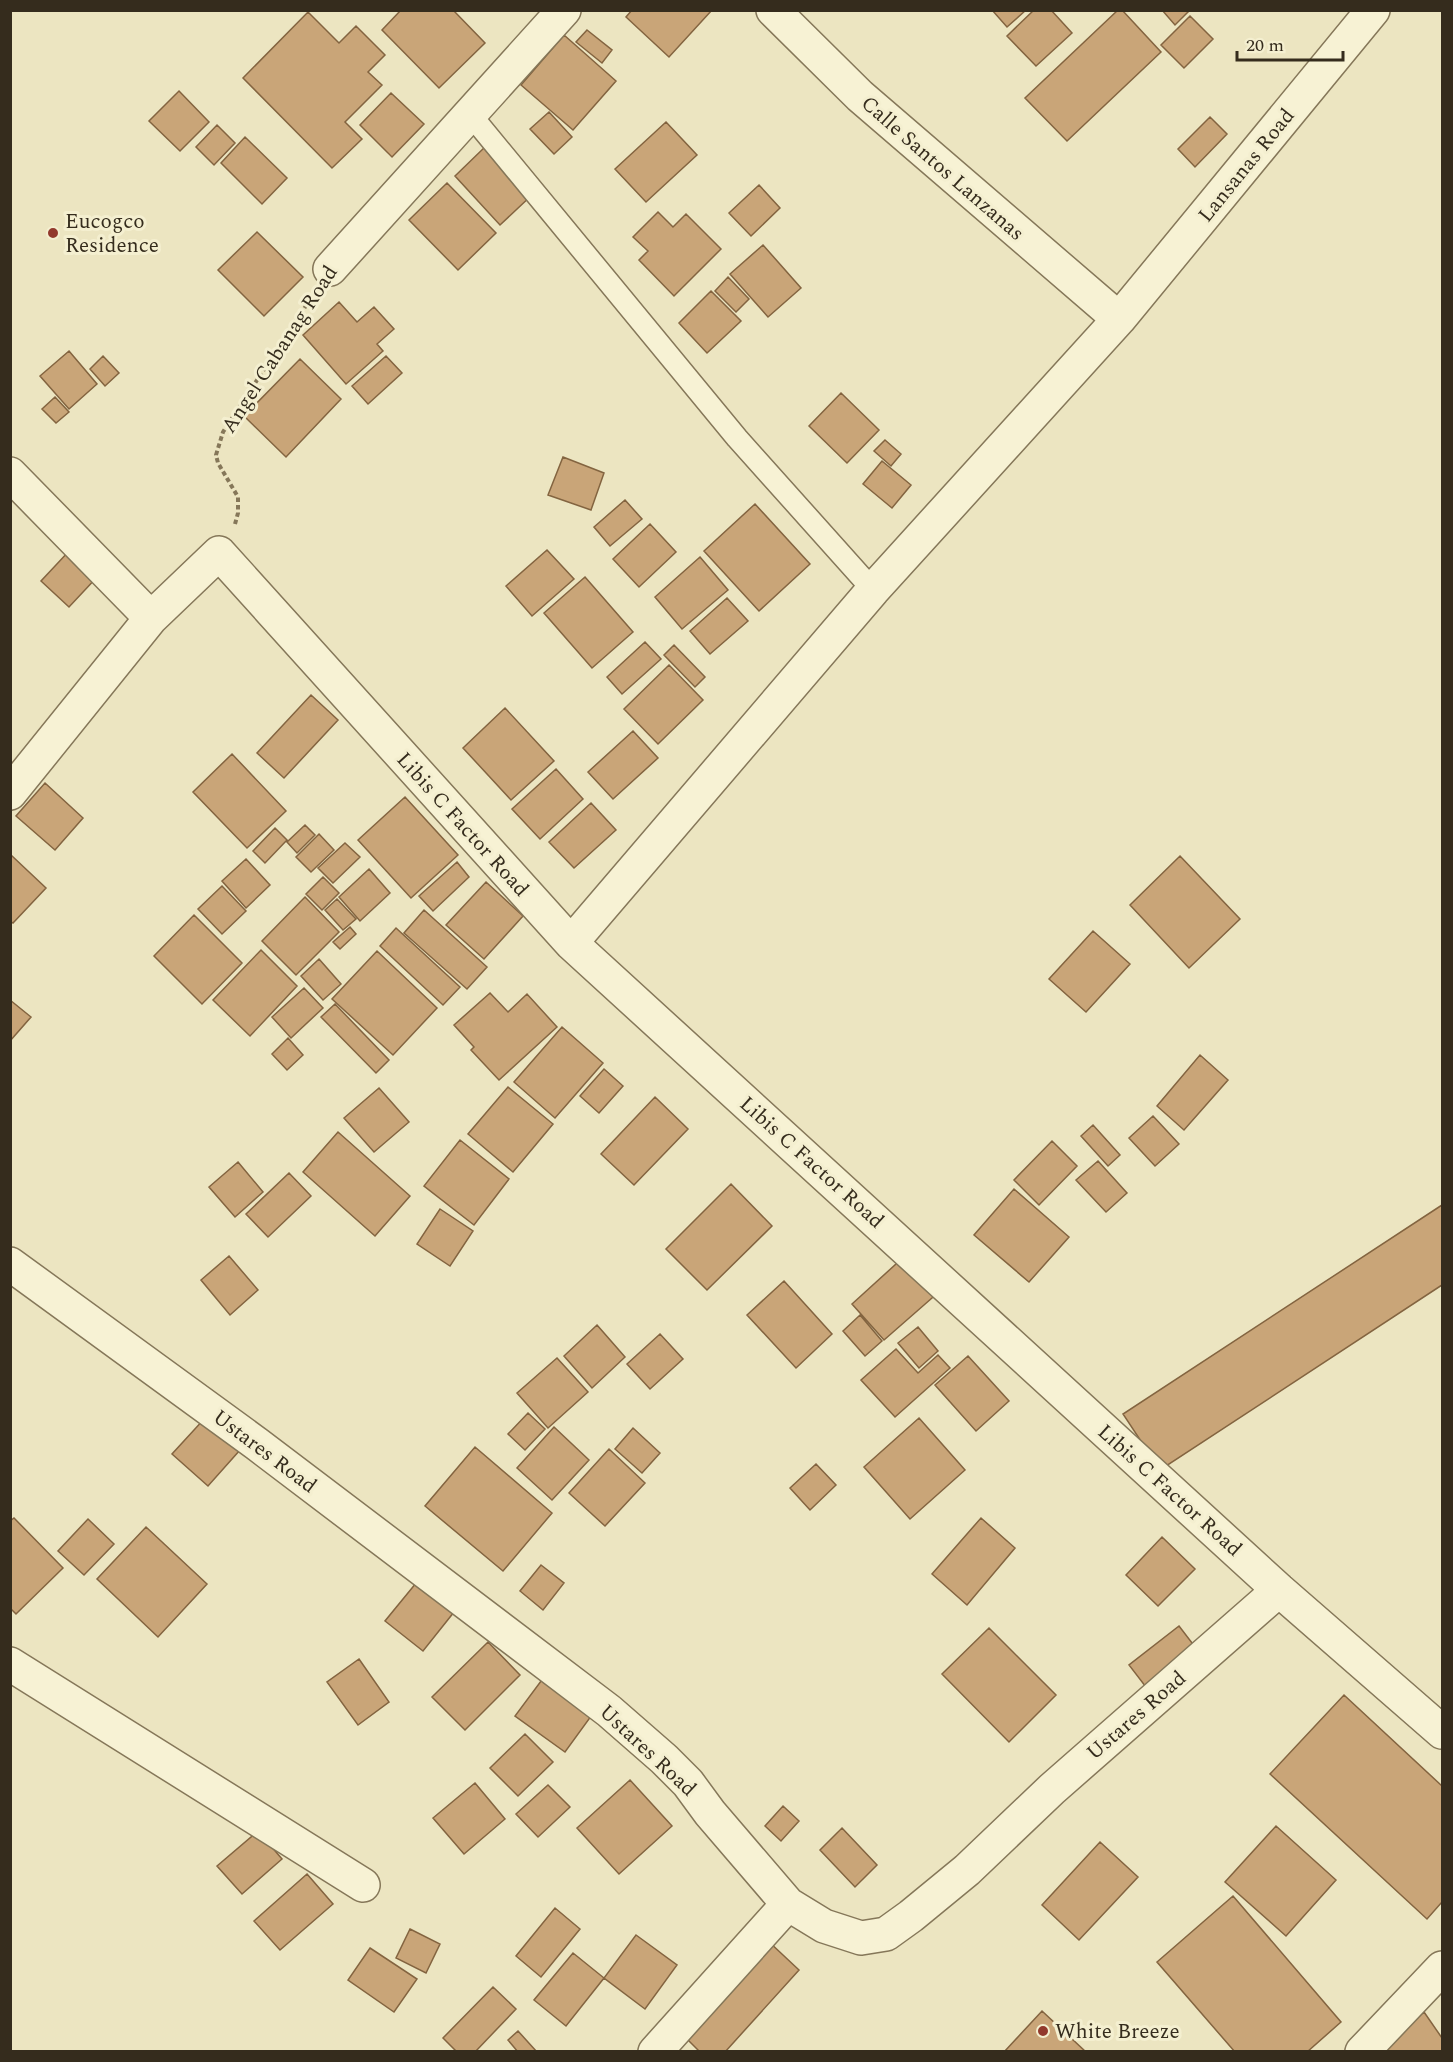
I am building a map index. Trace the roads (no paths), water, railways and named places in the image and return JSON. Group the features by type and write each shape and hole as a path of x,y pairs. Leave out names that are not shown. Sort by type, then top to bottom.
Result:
{"street":[{"name":"Angel Cabanag Road","path":"330,269 564,10"},
{"name":"Calle Santos Lanzanas","path":"773,10 860,96 1119,319"},
{"name":"Lansanas Road","path":"570,943 873,590 1119,319 1373,10"},
{"path":"10,474 151,618 10,794"},
{"name":"Libis C Factor Road","path":"151,618 219,553 570,943 1279,1590 1443,1732"},
{"name":"Ustares Road","path":"10,1264 257,1444 609,1711 688,1783 710,1813 788,1904 824,1926 861,1938 886,1934 967,1870 1052,1789 1279,1590"},
{"path":"10,1664 363,1885"},
{"path":"655,2052 788,1904"},
{"path":"1362,2052 1443,1968"}],"lane":[{"path":"470,114 715,412 873,590"}],"place":[{"name":"Eucogco Residence","path":"53,233"},
{"name":"White Breeze","path":"1043,2031"}]}
